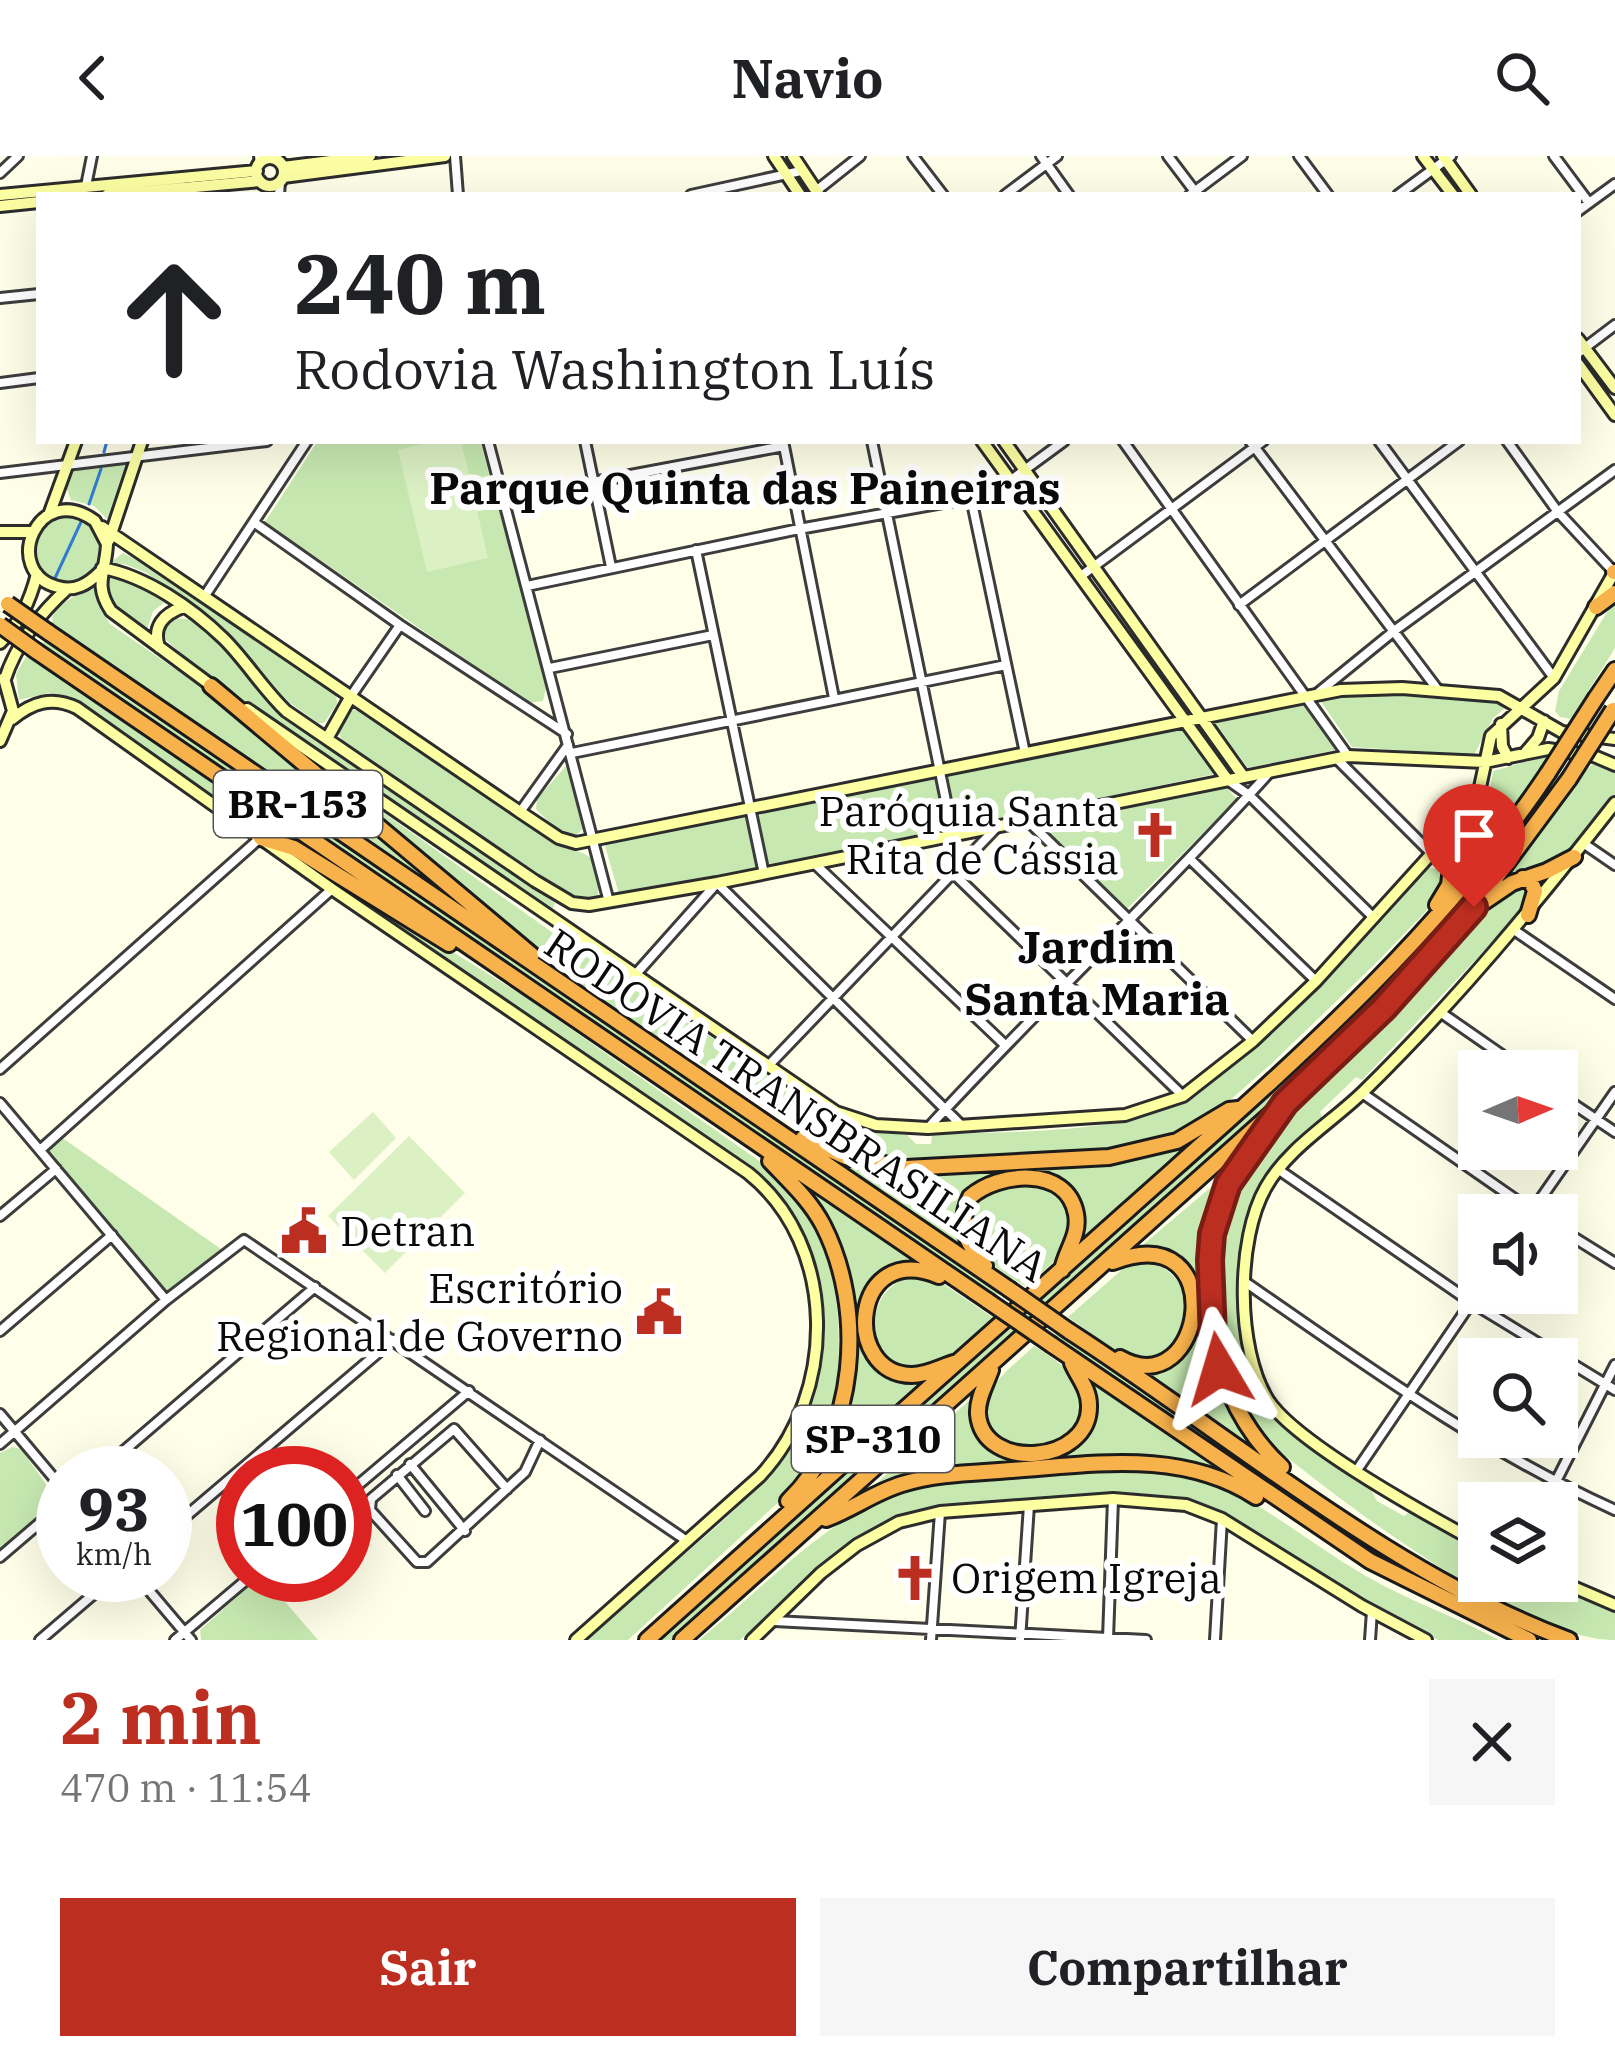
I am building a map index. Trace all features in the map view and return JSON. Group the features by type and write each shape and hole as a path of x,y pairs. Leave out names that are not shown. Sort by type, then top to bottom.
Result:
{"highway":[{"path":"1596,608 1615,593"},
{"name":"RODOVIA TRANSBRASILIANA","path":"4,601 1307,1492 1413,1562 1569,1640"},
{"name":"RODOVIA TRANSBRASILIANA","path":"0,626 1302,1518 1420,1589 1529,1640"},
{"name":"SP-310","path":"647,1640 1353,1008 1466,884 1548,773 1615,670"},
{"path":"211,686 539,961 546,974"},
{"name":"SP-310","path":"682,1640 1285,1103 1384,1008 1474,907 1569,779 1614,709"},
{"path":"1415,939 1443,897 1456,824"},
{"path":"261,838 294,848 491,970 506,974"},
{"path":"1474,907 1523,878 1547,872 1579,850"},
{"path":"1523,878 1535,891 1528,915"},
{"path":"1285,1103 1242,1162 1219,1208 1212,1234 1210,1298 1219,1369 1240,1419 1257,1443 1307,1492"},
{"path":"758,1116 846,1157 877,1165 933,1168 1133,1154 1177,1141 1228,1111 1244,1108"},
{"path":"740,1133 806,1199 823,1224 841,1276 845,1307 847,1381 840,1414 817,1468 788,1502 784,1516"},
{"path":"990,1276 965,1239 964,1210 981,1187 1028,1178 1054,1184 1073,1204 1077,1229 1062,1270"},
{"path":"1102,1267 1137,1253 1163,1256 1184,1273 1193,1301 1190,1336 1171,1358 1142,1366 1111,1358"},
{"path":"957,1281 918,1269 892,1272 880,1280 868,1300 867,1338 876,1359 895,1372 920,1375 962,1360"},
{"path":"994,1364 979,1399 982,1429 1012,1453 1043,1452 1071,1443 1087,1423 1088,1392 1071,1358"},
{"path":"816,1522 880,1491 919,1479 1131,1463 1206,1472 1302,1518"}],"main road":[{"path":"87,191 370,156"},
{"path":"156,192 271,170 446,156"},
{"path":"774,156 798,192"},
{"path":"793,156 817,192"},
{"path":"1424,156 1451,192"},
{"path":"1446,157 1469,192"},
{"path":"0,195 36,193"},
{"path":"0,206 36,202"},
{"path":"1581,347 1615,388"},
{"path":"1581,368 1615,415"},
{"path":"75,444 49,514 32,532 29,557 37,574 68,589 86,584 101,570"},
{"path":"141,444 101,570 111,611 211,686 836,1112 876,1125 928,1129 1125,1115 1183,1096 1316,981 1433,853 1479,792 1487,746 1502,724 1554,678 1615,571"},
{"path":"984,444 1226,779"},
{"path":"1006,444 1243,776"},
{"path":"49,514 79,512 559,838 576,843 1312,694 1378,688 1499,696 1562,732 1615,739"},
{"path":"99,526 107,552"},
{"path":"0,532 32,532"},
{"path":"101,570 137,577 183,607 226,641 286,711 572,903"},
{"path":"0,644 15,628 37,574"},
{"path":"0,741 12,718 13,703 3,676 27,635 68,589"},
{"path":"160,650 162,619 183,607"},
{"path":"328,737 351,696"},
{"path":"12,718 35,703 64,701 748,1173 786,1210 809,1264 817,1342 798,1420 781,1454 576,1640"},
{"path":"1524,754 1538,738 1544,721"},
{"path":"1502,724 1502,746 1508,758"},
{"path":"559,923 564,907 572,903 610,904 1342,757 1485,763 1547,749 1578,752 1615,765"},
{"path":"1458,1530 1357,1470 1288,1420 1269,1400 1248,1329 1247,1240 1255,1211 1279,1170 1362,1093 1528,915 1615,803"},
{"path":"752,1640 821,1573 857,1545 899,1522 940,1512 1113,1499 1186,1505 1222,1519 1426,1640"},
{"path":"1578,1589 1615,1605"}],"street":[{"path":"0,173 18,156"},
{"path":"87,191 92,156"},
{"path":"446,156 457,192"},
{"path":"819,192 860,156"},
{"path":"913,156 941,192"},
{"path":"1008,192 1044,160 1057,156"},
{"path":"1168,156 1193,192"},
{"path":"1197,192 1242,156"},
{"path":"1299,156 1326,192"},
{"path":"1554,156 1581,192"},
{"path":"1402,192 1446,157"},
{"path":"1044,160 1067,192"},
{"path":"706,192 801,170"},
{"path":"1581,210 1615,184"},
{"path":"1581,192 1589,203"},
{"path":"0,298 36,294"},
{"path":"1581,345 1615,325"},
{"path":"0,383 36,379"},
{"path":"0,472 241,444"},
{"path":"205,597 305,444"},
{"path":"489,444 610,904"},
{"path":"586,444 610,567"},
{"path":"593,482 778,444"},
{"path":"783,444 834,699"},
{"path":"873,444 953,836"},
{"path":"527,586 971,498 1011,480 1060,444"},
{"path":"1126,444 1239,605 1312,694 1342,757 1450,872"},
{"path":"1081,576 1255,444"},
{"path":"1257,444 1438,691"},
{"path":"1380,444 1554,678"},
{"path":"1239,605 1455,444"},
{"path":"1509,444 1558,512 1615,571"},
{"path":"1312,694 1615,470"},
{"path":"971,498 1025,753"},
{"path":"255,523 570,743 730,721 1006,665"},
{"path":"696,550 764,874"},
{"path":"351,696 400,626"},
{"path":"550,668 713,634"},
{"path":"520,812 570,743"},
{"path":"928,1129 1004,1044 1190,860 1271,770"},
{"path":"1243,776 1249,795"},
{"path":"1226,779 1249,795 1376,919"},
{"path":"1027,820 1252,1041"},
{"path":"768,1066 997,826"},
{"path":"0,1069 261,838"},
{"path":"1579,850 1615,865"},
{"path":"1190,860 1316,981"},
{"path":"814,863 1004,1044"},
{"path":"954,874 1183,1096"},
{"path":"635,975 717,883 962,1126"},
{"path":"40,1150 332,889"},
{"path":"1514,930 1615,999"},
{"path":"1438,1011 1495,1050"},
{"path":"1546,1194 1615,1092"},
{"path":"1362,1093 1505,1194"},
{"path":"0,1102 166,1300"},
{"path":"1578,1108 1615,1132"},
{"path":"0,1216 56,1168"},
{"path":"1279,1170 1458,1293"},
{"path":"0,1331 112,1235"},
{"path":"0,1444 166,1300 244,1240 687,1541"},
{"path":"1578,1240 1615,1263"},
{"path":"1245,1282 1409,1395 1552,1482"},
{"path":"129,1446 315,1286"},
{"path":"1357,1470 1463,1314"},
{"path":"1490,1314 1615,1390"},
{"path":"192,1511 393,1340"},
{"path":"1555,1482 1615,1365"},
{"path":"372,1473 469,1391"},
{"path":"0,1414 36,1456"},
{"path":"507,1489 454,1429 371,1499 370,1510 417,1562 427,1562 465,1531 507,1489 531,1465 540,1440"},
{"path":"410,1464 465,1531"},
{"path":"398,1475 425,1510"},
{"path":"1578,1494 1615,1510"},
{"path":"1108,1639 1113,1499"},
{"path":"1020,1637 1029,1505"},
{"path":"932,1635 940,1512"},
{"path":"1215,1640 1222,1519"},
{"path":"0,1557 36,1526"},
{"path":"40,1640 84,1602"},
{"path":"159,1602 188,1636"},
{"path":"175,1640 188,1636 224,1602"},
{"path":"1370,1640 1372,1612"},
{"path":"774,1621 932,1635 1146,1640"},
{"path":"849,1640 850,1625"}],"green space":[{"path":"316,444 481,444 547,683 543,701 528,703 265,522"},
{"path":"462,444 488,558 427,572 398,450"},
{"path":"133,460 109,521 94,506 71,500 63,479 68,468"},
{"path":"68,516 91,526 101,549 91,572 68,582 45,572 35,549 45,526"},
{"path":"123,553 151,567 336,694 337,704 324,723 275,692 213,619 145,572 109,564"},
{"path":"107,578 133,580 164,603 153,611 146,633 114,607"},
{"path":"95,583 100,609 110,624 229,706 473,915 52,624 53,610"},
{"path":"1615,599 1615,648 1571,719 1560,717 1555,711 1559,691"},
{"path":"174,618 189,619 218,640 270,706 551,900 553,908 546,908 205,674 166,640 165,628"},
{"path":"46,639 1001,1290 994,1298 102,688 41,645"},
{"path":"28,653 379,897 227,806 67,696 49,693 19,700 16,674"},
{"path":"1408,692 1500,702 1504,709 1493,718 1474,755 1352,747 1320,700 1323,696"},
{"path":"1307,700 1340,749 1248,768 1212,720"},
{"path":"353,710 559,846 592,859 598,872 598,896 585,898 563,891 342,740 337,729"},
{"path":"1182,727 1215,774 961,827 956,824 948,775"},
{"path":"1551,755 1454,888 1460,836 1489,794 1493,771"},
{"path":"1593,764 1615,773 1615,794 1567,853 1538,868 1510,874 1581,774"},
{"path":"566,766 584,828 575,836 554,827 536,809 537,799"},
{"path":"319,767 625,984 750,1061 788,1094 799,1116 828,1135 847,1136 848,1128 907,1135 916,1144 931,1144 932,1135 1074,1128 1154,1113 1224,1073 1262,1041 1428,868 1438,869 1443,883 1431,906 1378,961 1271,1064 1211,1117 1191,1128 1120,1149 900,1162 847,1152 811,1136 611,1008 318,771"},
{"path":"1555,774 1564,778 1488,883 1331,1053 729,1592 673,1640 656,1640 1348,1021 1477,880"},
{"path":"937,777 944,829 768,863 758,817 763,811"},
{"path":"1225,786 1237,799 1124,912 1036,824"},
{"path":"748,816 754,869 619,894 605,846 609,843"},
{"path":"298,856 527,998 765,1165 797,1199 823,1239 835,1290 838,1367 832,1410 817,1450 793,1489 628,1640 582,1640 738,1507 781,1460 803,1422 816,1380 821,1335 817,1292 803,1242 788,1212 753,1174"},
{"path":"1528,886 1518,915 1362,1080 1356,1077 1279,1159 1249,1210 1240,1256 1241,1304 1265,1402 1281,1424 1368,1484 1377,1501 1404,1516 1410,1512 1458,1538 1458,1578 1275,1449 1255,1429 1225,1363 1213,1273 1224,1203 1244,1166 1501,895"},
{"path":"373,1112 396,1138 354,1180 329,1152"},
{"path":"409,1136 465,1193 385,1273 328,1216"},
{"path":"61,1137 221,1249 167,1295 46,1152"},
{"path":"1194,1139 1084,1236 1082,1213 1060,1181 976,1187 959,1222 962,1249 831,1158 889,1171 1107,1161 1143,1156"},
{"path":"1230,1171 1210,1222 1212,1358 1222,1395 1257,1451 1150,1377 1191,1348 1198,1295 1194,1280 1174,1258 1138,1249"},
{"path":"800,1181 917,1263 873,1277 863,1292 857,1319 862,1349 879,1371 923,1383 821,1473 847,1409 850,1333 822,1214"},
{"path":"1009,1185 1053,1194 1063,1201 1073,1222 1061,1253 1025,1286 981,1251 973,1228 978,1199"},
{"path":"1139,1261 1170,1273 1187,1299 1189,1314 1188,1329 1180,1342 1165,1355 1140,1362 1068,1317 1125,1267"},
{"path":"913,1276 945,1285 995,1319 953,1355 924,1370 906,1370 891,1362 876,1332 882,1298 894,1285"},
{"path":"1059,1331 1458,1592 1458,1602 1476,1604 1473,1610 1398,1573 1052,1337"},
{"path":"1034,1346 1068,1372 1081,1396 1079,1418 1066,1435 1046,1446 1023,1449 1003,1442 990,1423 987,1401 997,1381"},
{"path":"1088,1378 1230,1476 1172,1461 915,1474 868,1491 973,1397 974,1430 989,1449 1031,1462 1053,1459 1073,1449 1087,1433 1093,1409"},
{"path":"12,1447 21,1449 36,1470 36,1521 0,1553 0,1453"},
{"path":"1118,1467 1158,1470 1223,1488 1382,1585 1499,1640 1438,1640 1370,1605 1210,1508 1145,1494 958,1505 896,1517 852,1540 740,1640 699,1640 830,1530 890,1496 924,1483"},
{"path":"1578,1596 1615,1612 1615,1640 1578,1634 1501,1602 1578,1602"},
{"path":"232,1602 285,1602 318,1640 201,1640 200,1630"}],"waterway":[{"path":"104,452 106,444"},
{"path":"89,504 101,469"},
{"path":"55,578 81,522"}],"place":[{"name":"Paróquia Santa Rita de Cássia","path":"1155,835"},
{"name":"Detran","path":"304,1231"},
{"name":"Escritório Regional de Governo","path":"659,1312"},
{"name":"Origem Igreja","path":"915,1578"}],"district":[{"name":"Parque Quinta das Paineiras","path":"745,488"},
{"name":"Jardim Santa Maria","path":"1097,973"}],"route":[{"path":"1219,1369 1210,1260 1212,1234 1228,1184 1285,1103 1384,1008 1474,907"}]}
